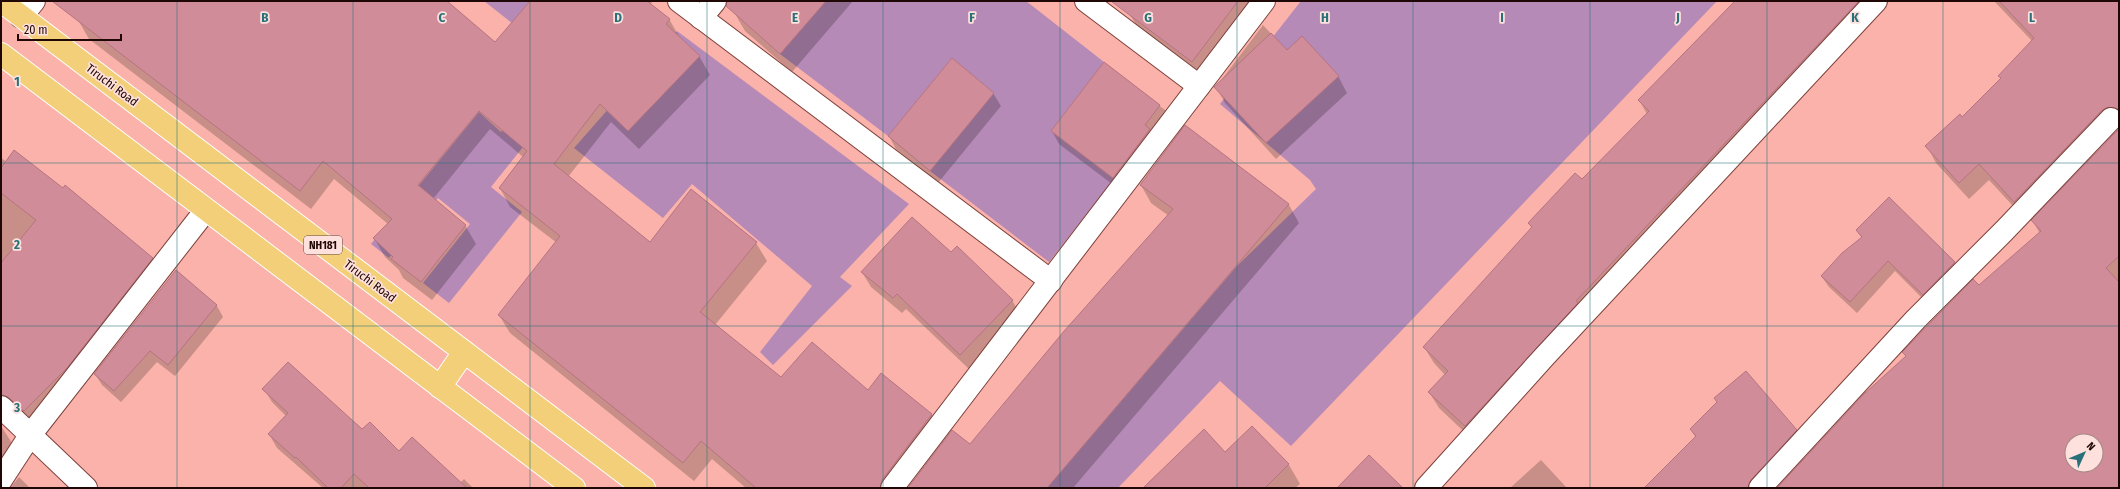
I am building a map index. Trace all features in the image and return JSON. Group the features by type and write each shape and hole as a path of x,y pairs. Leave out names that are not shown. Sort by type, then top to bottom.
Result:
{"highway":[{"name":"Tiruchi Road","path":"1,1 27,9 464,352 644,488"},
{"path":"1,54 574,488"},
{"path":"440,387 464,352"}],"street":[{"path":"679,1 1051,281"},
{"path":"702,18 715,1"},
{"path":"1086,1 1199,86"},
{"path":"892,488 1264,1"},
{"path":"1426,488 1545,356 1876,1"},
{"path":"1760,488 1916,319 2004,231 2111,119"},
{"path":"1,480 31,434 206,210"},
{"path":"1,407 86,488"}],"shaded area":[{"path":"484,1 581,1 545,49"},
{"path":"826,1 1026,1 1104,62 1051,131 1114,179 1049,262 930,171 994,93 952,58 888,136 780,54"},
{"path":"1301,1 1717,1 1291,446 1220,381 1118,488 1047,488 1237,266 1316,189 1310,180 1220,104"},
{"path":"677,31 909,204 840,277 852,286 773,365 760,352 812,286 692,184 663,218 574,148"},
{"path":"560,61 579,77 491,187 522,212 449,303 423,283 470,224 438,198 389,258 371,244 479,112 501,132"}],"building":[{"path":"52,1 447,1 495,42 530,1 647,1 670,19 666,24 700,56 628,131 600,104 554,164 650,242 691,189 757,242 700,312 781,377 812,342 868,390 881,373 932,414 882,480 880,488 756,488 701,441 683,463 498,315 560,236 499,188 527,151 479,111 418,185 466,225 421,282 391,259 393,257 373,238 392,219 323,161 300,191"},
{"path":"727,1 826,1 780,54 726,6"},
{"path":"1111,1 1238,1 1192,62"},
{"path":"1735,1 1859,1 1576,301 1578,303 1465,426 1428,392 1448,371 1423,347 1532,227 1528,223 1575,173 1582,179 1649,111 1638,100"},
{"path":"1999,1 2119,1 2119,110 2108,107 2102,110 2014,202 1979,164 1959,183 1925,146 1960,114 1962,117 2001,78 1998,76 2034,38"},
{"path":"1271,33 1287,50 1302,36 1339,76 1266,143 1214,87"},
{"path":"952,58 994,93 930,171 888,136"},
{"path":"1104,62 1160,105 1145,125 1150,129 1113,178 1051,131"},
{"path":"1185,125 1289,204 1047,488 908,488 952,430 970,444 1065,330 1173,209 1140,185"},
{"path":"2119,129 2119,256 2106,268 2119,282 2119,488 1777,488 1864,394 1906,356 1902,352 1973,279 1979,285 2041,231 2031,220"},
{"path":"14,150 63,188 65,185 153,258 67,368 24,411 9,398 1,395 1,263 36,220 1,193 1,168"},
{"path":"1889,197 1955,262 1923,295 1888,261 1850,302 1821,276 1842,253 1862,237 1856,230"},
{"path":"912,217 951,252 957,246 1013,300 960,355 897,294 893,298 861,272"},
{"path":"176,270 217,305 168,365 150,351 114,391 94,374"},
{"path":"288,362 362,429 370,422 399,451 412,437 467,488 369,488 354,474 341,488 328,488 296,457 295,458 268,434 288,413 262,389"},
{"path":"1746,371 1797,430 1751,480 1748,488 1644,488 1696,436 1690,429 1717,402 1714,398"},
{"path":"1252,426 1289,464 1265,488 1143,488 1204,429 1225,452"},
{"path":"1369,455 1403,488 1337,488"}]}
